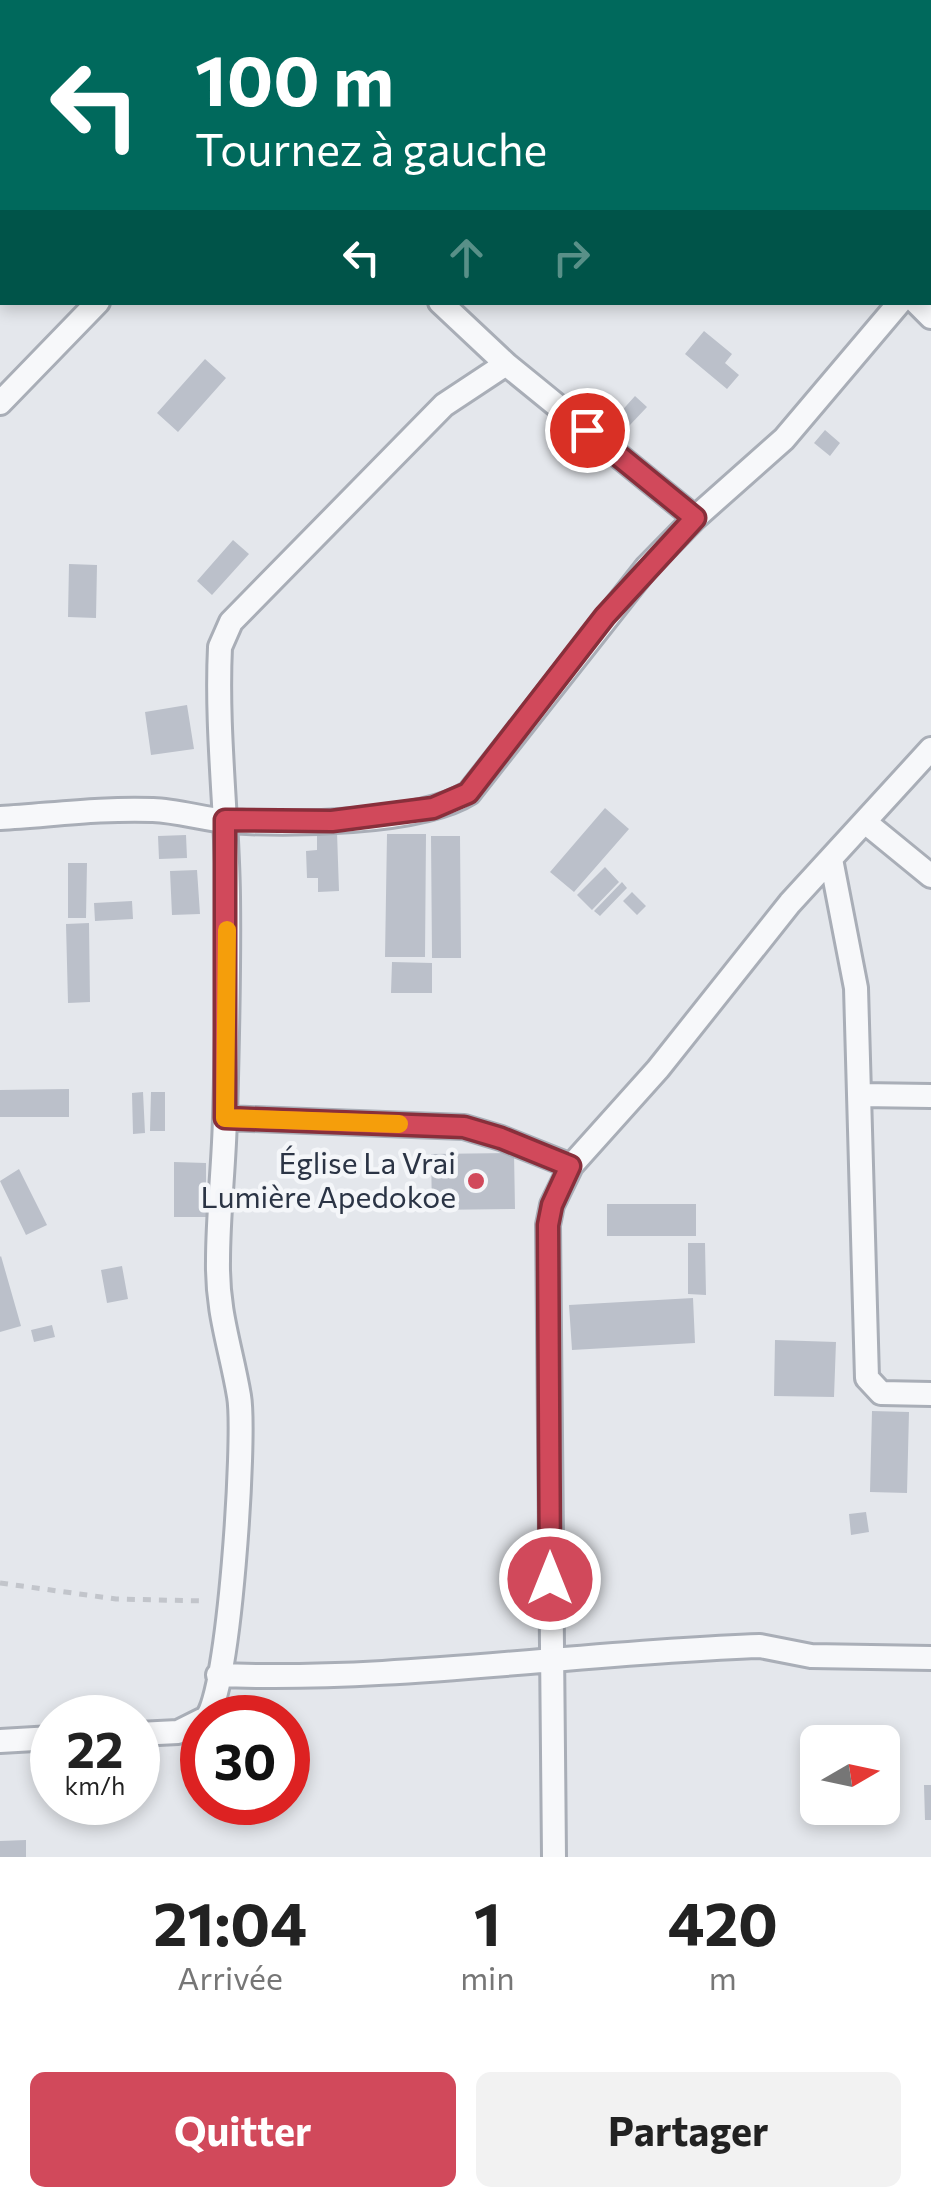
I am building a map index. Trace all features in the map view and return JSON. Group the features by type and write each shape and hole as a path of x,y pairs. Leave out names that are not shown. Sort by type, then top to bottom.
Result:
{"street":[{"path":"0,403 95,305"},
{"path":"443,305 506,364 695,518"},
{"path":"0,818 149,810 225,820 332,821 433,808 468,793 605,616 695,518 784,439 897,305"},
{"path":"214,1695 242,1450 239,1396 222,1330 217,1264 225,1118 225,820 220,646 231,622 444,405 506,364"},
{"path":"554,1857 548,1225 552,1205 570,1166 658,1069 790,902 931,749"},
{"path":"864,822 931,876"},
{"path":"831,859 853,963 862,1095 867,1378 881,1394 931,1394"},
{"path":"862,1095 931,1096"},
{"path":"225,1118 464,1127 570,1166"},
{"path":"218,1675 332,1676 551,1664 698,1648 760,1646 811,1656 931,1658"},
{"path":"0,1741 30,1739"}],"path":[{"path":"0,1583 116,1598 228,1600"}],"building":[{"path":"704,331 732,354 725,363 739,375 727,389 685,354"},
{"path":"205,359 226,378 178,432 157,413"},
{"path":"635,396 647,407 629,426 618,415"},
{"path":"825,430 840,443 830,456 814,443"},
{"path":"233,540 249,554 212,595 197,581"},
{"path":"69,564 97,565 96,618 68,617"},
{"path":"187,705 194,749 151,755 145,712"},
{"path":"605,808 629,829 574,892 550,872"},
{"path":"337,832 339,891 318,892 318,878 307,878 306,851 317,850 317,833"},
{"path":"387,834 426,834 425,957 385,957"},
{"path":"186,835 187,858 159,859 158,836"},
{"path":"431,836 460,836 461,958 432,958"},
{"path":"68,863 87,863 86,918 68,918"},
{"path":"605,867 619,882 592,910 577,895"},
{"path":"197,870 200,914 172,915 170,871"},
{"path":"622,882 627,888 600,916 594,911"},
{"path":"632,892 646,906 637,915 623,901"},
{"path":"132,901 133,919 95,921 94,903"},
{"path":"89,923 90,1002 68,1003 66,924"},
{"path":"392,962 432,963 432,993 391,993"},
{"path":"69,1089 69,1117 0,1117 0,1090"},
{"path":"143,1092 145,1133 133,1134 132,1093"},
{"path":"151,1092 165,1092 165,1131 150,1131"},
{"path":"514,1153 515,1209 432,1210 431,1154"},
{"path":"174,1162 206,1163 206,1217 174,1217"},
{"path":"19,1169 47,1225 26,1235 0,1181"},
{"path":"607,1204 696,1204 696,1236 607,1236"},
{"path":"688,1243 705,1243 706,1295 688,1294"},
{"path":"0,1257 21,1326 0,1332"},
{"path":"122,1266 128,1299 107,1303 101,1270"},
{"path":"693,1298 695,1343 572,1350 569,1305"},
{"path":"52,1325 55,1337 34,1342 31,1330"},
{"path":"775,1340 836,1342 834,1397 774,1396"},
{"path":"872,1411 909,1412 907,1493 870,1492"},
{"path":"866,1512 869,1532 851,1535 849,1514"},
{"path":"924,1785 931,1785 931,1820 925,1820"},
{"path":"26,1840 26,1857 0,1857 0,1841"}],"slow traffic":[{"path":"227,930 225,1118 399,1124"}],"place":[{"name":"Église La Vrai Lumière Apedokoe","path":"476,1181"}],"route":[{"path":"550,1579 548,1225 559,1186 570,1166 464,1127 225,1118 225,820 332,821 433,808 468,793 605,616 695,518 587,430"}]}
